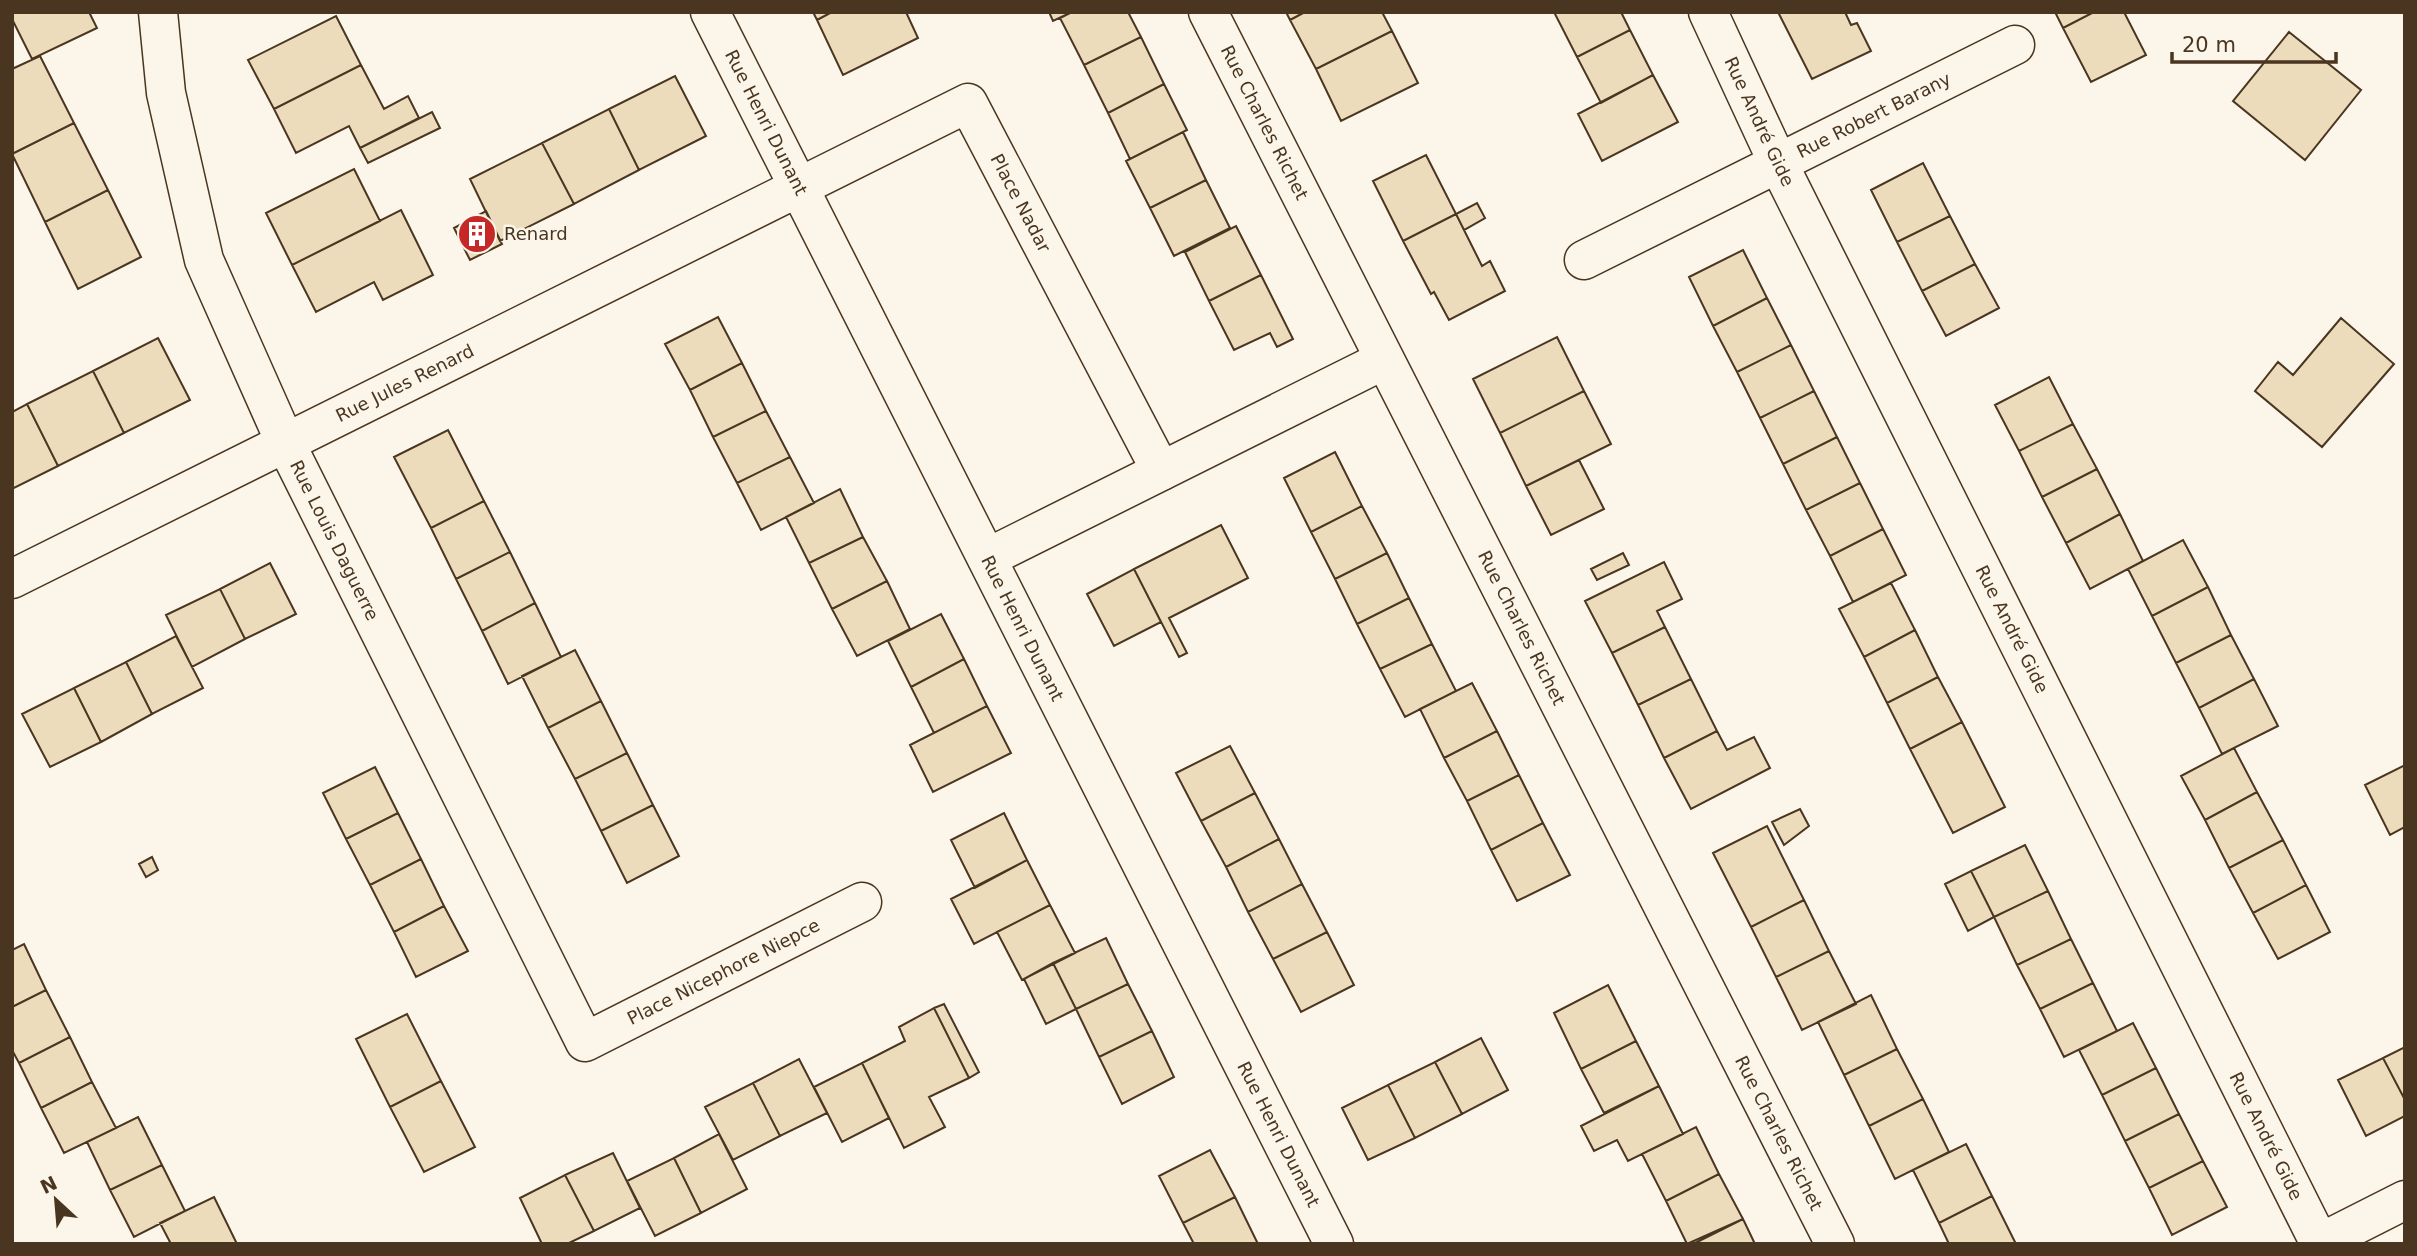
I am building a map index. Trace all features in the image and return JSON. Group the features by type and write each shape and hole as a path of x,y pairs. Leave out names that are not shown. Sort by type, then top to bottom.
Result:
{"street":[{"name":"Rue Louis Daguerre","path":"158,12 166,93 204,260 285,442 585,1042"},
{"name":"Rue Henri Dunant","path":"710,12 1334,1244"},
{"name":"Rue Charles Richet","path":"1208,12 1835,1244"},
{"name":"Rue André Gide","path":"1708,12 1778,163 2319,1243"},
{"name":"Rue Robert Barany","path":"1584,260 2015,45"},
{"name":"Place Nadar","path":"797,186 968,103 1161,471"},
{"name":"Rue Jules Renard","path":"12,579 797,186"},
{"path":"987,558 1384,360"},
{"name":"Place Nicephore Niepce","path":"585,1042 862,902"},
{"path":"2319,1243 2405,1200"}],"building":[{"path":"12,12 89,12 97,28 32,59 12,19"},
{"path":"813,12 832,12 817,20"},
{"path":"832,12 906,12 918,38 843,75 817,20"},
{"path":"1049,12 1072,12 1053,21"},
{"path":"1072,12 1128,12 1141,37 1084,65 1060,18"},
{"path":"1286,12 1305,12 1290,20"},
{"path":"1305,12 1382,12 1392,31 1316,69 1290,20"},
{"path":"1554,12 1621,12 1630,30 1577,57"},
{"path":"1778,12 1845,12 1851,25 1857,23 1871,51 1812,79"},
{"path":"2055,12 2094,12 2063,28"},
{"path":"2094,12 2124,12 2146,55 2091,82 2063,28"},
{"path":"336,16 361,65 274,109 248,60"},
{"path":"1630,30 1653,75 1601,103 1577,57"},
{"path":"1392,31 1418,83 1341,121 1316,69"},
{"path":"2289,32 2361,90 2305,160 2233,101"},
{"path":"1141,37 1164,84 1108,113 1084,65"},
{"path":"40,56 74,123 12,154 12,69"},
{"path":"361,65 384,109 408,96 419,118 360,148 349,126 296,153 274,109"},
{"path":"1653,75 1678,122 1602,161 1578,114"},
{"path":"675,76 706,136 639,170 609,109"},
{"path":"1164,84 1187,130 1130,159 1108,113"},
{"path":"609,109 639,170 574,204 542,143"},
{"path":"432,112 440,128 368,163 360,148"},
{"path":"74,123 108,190 45,222 12,154"},
{"path":"1183,132 1206,180 1150,208 1126,161"},
{"path":"542,143 574,204 500,241 470,179"},
{"path":"1426,155 1456,214 1403,241 1373,181"},
{"path":"1923,163 1950,216 1897,242 1871,190"},
{"path":"354,169 380,221 292,265 266,213"},
{"path":"1206,180 1230,228 1174,256 1150,208"},
{"path":"108,190 141,257 78,289 45,222"},
{"path":"1477,203 1485,218 1464,230 1456,214"},
{"path":"401,210 433,275 383,300 374,282 316,312 292,265"},
{"name":"Renard","path":"486,211 502,244 470,260 454,228"},
{"path":"1456,214 1482,266 1490,261 1505,291 1449,320 1434,292 1431,294 1403,241"},
{"path":"1950,216 1975,264 1922,291 1897,242"},
{"path":"1236,226 1261,275 1209,301 1185,252"},
{"path":"1743,250 1767,298 1713,326 1689,277"},
{"path":"1975,264 1999,308 1946,336 1922,291"},
{"path":"1261,275 1293,339 1277,347 1270,333 1234,350 1209,301"},
{"path":"1767,298 1791,345 1737,372 1713,326"},
{"path":"718,317 742,363 690,390 665,344"},
{"path":"2341,318 2394,364 2322,447 2255,391 2278,362 2293,375"},
{"path":"1557,337 1584,391 1500,433 1473,379"},
{"path":"158,338 190,400 124,433 93,371"},
{"path":"1791,345 1814,391 1760,418 1737,372"},
{"path":"742,363 766,411 713,437 690,390"},
{"path":"93,371 124,433 58,466 27,404"},
{"path":"2049,377 2073,424 2019,451 1995,405"},
{"path":"1584,391 1611,444 1526,486 1500,433"},
{"path":"1814,391 1837,437 1783,464 1760,418"},
{"path":"27,404 58,466 12,489 12,412"},
{"path":"766,411 790,457 737,483 713,437"},
{"path":"2073,424 2097,469 2042,497 2019,451"},
{"path":"448,430 484,501 431,528 394,457"},
{"path":"1837,437 1860,483 1806,510 1783,464"},
{"path":"1335,452 1362,506 1311,532 1284,478"},
{"path":"790,457 814,503 761,530 737,483"},
{"path":"1579,460 1604,509 1551,535 1526,486"},
{"path":"2097,469 2120,514 2066,543 2042,497"},
{"path":"1860,483 1883,529 1830,556 1806,510"},
{"path":"840,489 863,537 809,563 786,517"},
{"path":"484,501 510,552 456,579 431,528"},
{"path":"1362,506 1387,553 1335,579 1311,532"},
{"path":"2120,514 2143,561 2090,589 2066,543"},
{"path":"1221,525 1248,578 1169,618 1187,653 1179,657 1134,569"},
{"path":"1883,529 1906,575 1853,602 1830,556"},
{"path":"863,537 887,581 832,609 809,563"},
{"path":"2183,540 2208,587 2152,616 2128,569"},
{"path":"510,552 535,603 482,631 456,579"},
{"path":"1387,553 1409,598 1357,624 1335,579"},
{"path":"1623,553 1629,565 1597,580 1591,569"},
{"path":"1664,562 1682,599 1657,611 1665,627 1612,653 1585,601"},
{"path":"270,563 296,614 245,639 220,589"},
{"path":"1134,569 1161,622 1114,646 1087,594"},
{"path":"887,581 910,629 857,656 832,609"},
{"path":"1891,583 1915,630 1864,657 1839,609"},
{"path":"2208,587 2231,635 2176,663 2152,616"},
{"path":"220,589 245,639 192,667 166,615"},
{"path":"1409,598 1432,644 1380,669 1357,624"},
{"path":"535,603 561,657 508,684 482,631"},
{"path":"941,614 964,659 911,687 888,641"},
{"path":"1665,627 1691,679 1638,705 1612,653"},
{"path":"1915,630 1938,677 1887,703 1864,657"},
{"path":"2231,635 2254,679 2199,708 2176,663"},
{"path":"176,636 203,688 152,714 126,662"},
{"path":"1432,644 1456,691 1405,717 1380,669"},
{"path":"575,650 601,701 548,728 522,676"},
{"path":"964,659 987,706 934,733 911,687"},
{"path":"126,662 152,714 101,742 74,688"},
{"path":"1938,677 1962,722 1910,749 1887,703"},
{"path":"1691,679 1717,731 1664,758 1638,705"},
{"path":"2254,679 2278,726 2222,754 2199,708"},
{"path":"1472,683 1497,731 1444,758 1420,709"},
{"path":"74,688 101,742 50,767 22,714"},
{"path":"601,701 627,753 575,779 548,728"},
{"path":"987,706 1011,753 933,792 910,745"},
{"path":"1962,722 2005,807 1953,833 1910,749"},
{"path":"1497,731 1519,775 1467,801 1444,758"},
{"path":"1717,731 1727,750 1754,737 1770,768 1691,809 1664,758"},
{"path":"1230,746 1255,793 1201,821 1176,773"},
{"path":"2234,748 2257,792 2205,820 2181,776"},
{"path":"627,753 653,805 601,831 575,779"},
{"path":"2405,765 2405,827 2390,835 2365,785"},
{"path":"375,767 398,813 346,839 323,793"},
{"path":"1519,775 1543,823 1491,850 1467,801"},
{"path":"2257,792 2283,840 2229,868 2205,820"},
{"path":"1255,793 1279,839 1226,867 1201,821"},
{"path":"653,805 679,856 627,883 601,831"},
{"path":"1800,809 1809,826 1784,845 1772,822"},
{"path":"398,813 421,859 370,885 346,839"},
{"path":"1004,813 1027,860 975,888 951,840"},
{"path":"1543,823 1570,875 1517,901 1491,850"},
{"path":"1767,826 1804,900 1751,927 1713,853"},
{"path":"1279,839 1302,884 1248,912 1226,867"},
{"path":"2283,840 2306,885 2253,913 2229,868"},
{"path":"2025,845 2048,891 1994,917 1971,871"},
{"path":"152,857 158,870 146,877 139,864"},
{"path":"421,859 444,906 394,932 370,885"},
{"path":"1027,860 1050,905 974,944 951,899"},
{"path":"1971,871 1994,917 1968,931 1945,884"},
{"path":"1302,884 1327,932 1273,959 1248,912"},
{"path":"2306,885 2330,932 2278,959 2253,913"},
{"path":"2048,891 2071,939 2017,965 1994,917"},
{"path":"1804,900 1829,951 1776,977 1751,927"},
{"path":"1050,905 1075,953 1022,980 997,932"},
{"path":"444,906 468,951 416,977 394,932"},
{"path":"1327,932 1354,985 1301,1012 1273,959"},
{"path":"1106,938 1128,984 1076,1009 1053,963"},
{"path":"2071,939 2093,983 2040,1009 2017,965"},
{"path":"24,944 46,990 12,1007 12,950"},
{"path":"1829,951 1856,1004 1802,1030 1776,977"},
{"path":"1053,963 1076,1009 1046,1024 1024,979"},
{"path":"2093,983 2117,1031 2064,1057 2040,1009"},
{"path":"1128,984 1152,1031 1099,1057 1076,1009"},
{"path":"1608,985 1636,1041 1581,1069 1554,1013"},
{"path":"46,990 70,1037 19,1063 12,1050 12,1007"},
{"path":"1871,995 1897,1049 1844,1075 1818,1022"},
{"path":"944,1004 979,1072 969,1078 934,1008"},
{"path":"934,1008 969,1078 929,1097 945,1127 904,1148 862,1063 905,1041 899,1027"},
{"path":"407,1014 441,1081 390,1107 356,1039"},
{"path":"2133,1023 2156,1068 2102,1095 2079,1050"},
{"path":"1152,1031 1174,1077 1122,1104 1099,1057"},
{"path":"70,1037 92,1082 41,1108 19,1063"},
{"path":"1481,1038 1508,1090 1462,1114 1435,1062"},
{"path":"1636,1041 1659,1086 1604,1113 1581,1069"},
{"path":"2405,1047 2405,1100 2383,1058"},
{"path":"1897,1049 1923,1099 1869,1126 1844,1075"},
{"path":"2383,1058 2405,1100 2405,1116 2366,1136 2338,1080"},
{"path":"799,1059 827,1113 780,1136 753,1083"},
{"path":"1435,1062 1462,1114 1415,1138 1388,1085"},
{"path":"862,1063 889,1118 842,1142 814,1087"},
{"path":"2156,1068 2179,1114 2125,1141 2102,1095"},
{"path":"441,1081 475,1147 424,1172 390,1107"},
{"path":"92,1082 116,1128 64,1153 41,1108"},
{"path":"753,1083 780,1136 733,1160 705,1107"},
{"path":"1388,1085 1415,1138 1368,1160 1342,1108"},
{"path":"1659,1086 1683,1134 1628,1161 1617,1140 1594,1151 1581,1126"},
{"path":"1923,1099 1949,1152 1895,1179 1869,1126"},
{"path":"2179,1114 2203,1161 2149,1188 2125,1141"},
{"path":"138,1117 162,1165 110,1190 87,1142"},
{"path":"1696,1127 1719,1174 1666,1201 1642,1154"},
{"path":"719,1134 747,1189 701,1213 674,1158"},
{"path":"1966,1144 1992,1196 1939,1223 1913,1170"},
{"path":"1210,1150 1235,1197 1183,1223 1159,1176"},
{"path":"613,1153 640,1208 594,1231 565,1175"},
{"path":"674,1158 701,1213 655,1236 627,1181"},
{"path":"2203,1161 2227,1207 2172,1235 2149,1188"},
{"path":"162,1165 185,1211 134,1237 110,1190"},
{"path":"1719,1174 1743,1219 1687,1244 1666,1201"},
{"path":"565,1175 594,1231 567,1244 542,1244 520,1198"},
{"path":"1992,1196 2016,1244 1949,1244 1939,1223"},
{"path":"214,1197 237,1244 171,1244 160,1223"},
{"path":"1235,1197 1258,1244 1194,1244 1183,1223"},
{"path":"1743,1219 1755,1244 1693,1244"}],"place":[{"name":"Renard","path":"477,234"}]}
